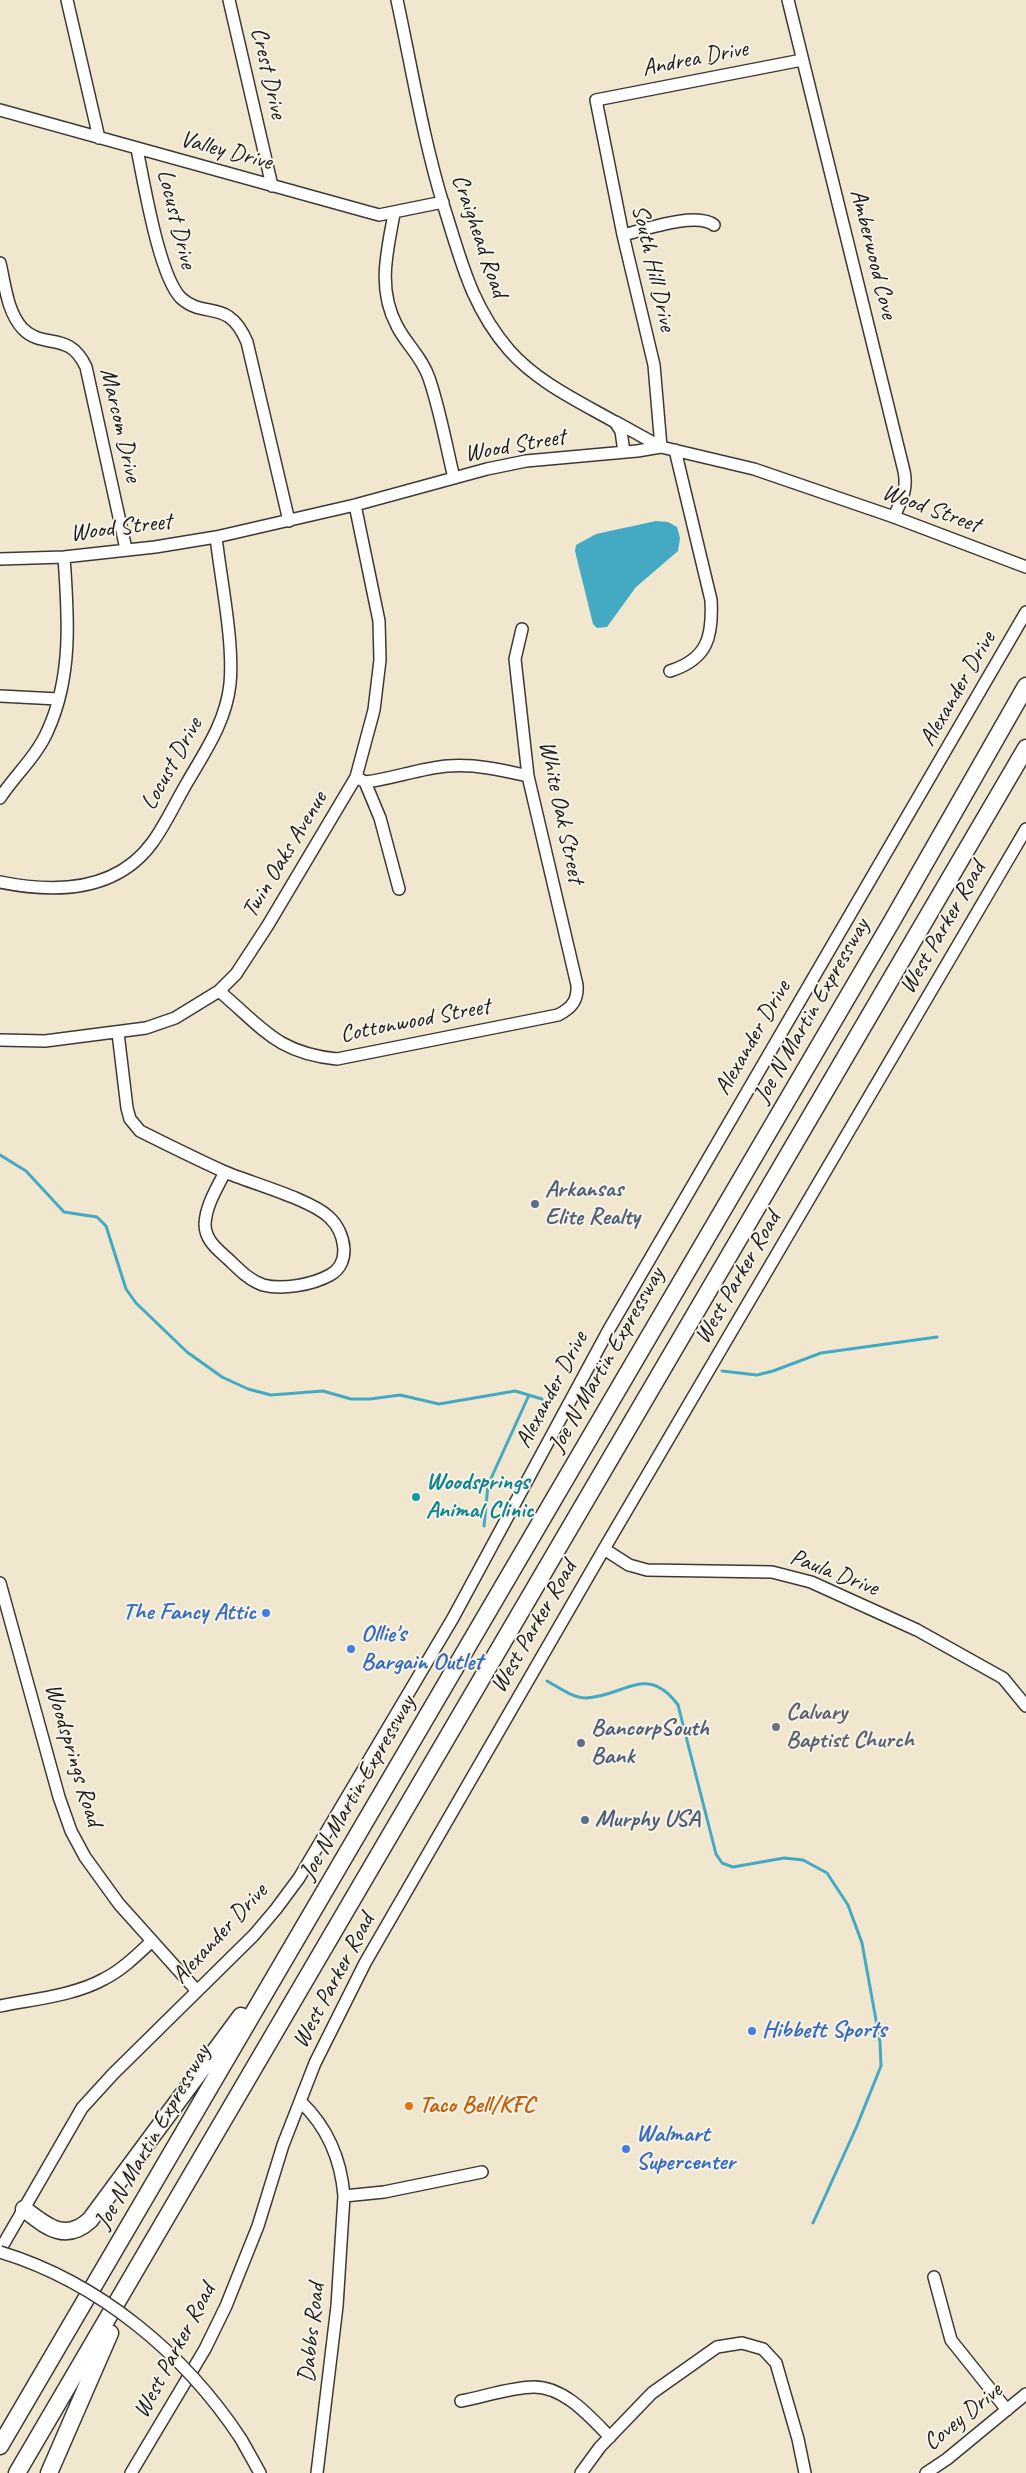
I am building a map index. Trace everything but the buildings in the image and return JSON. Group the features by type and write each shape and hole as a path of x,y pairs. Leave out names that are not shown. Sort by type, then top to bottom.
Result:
{"highway":[{"name":"Joe N Martin Expressway","path":"0,2446 887,930 1026,686"},
{"path":"17,2473 1026,748"},
{"path":"24,2209 46,2226 57,2230 76,2230 90,2220 292,1948"},
{"path":"50,2473 136,2270"}],"street":[{"path":"67,0 99,138"},
{"name":"Crest Drive","path":"229,0 272,186"},
{"name":"Craighead Road","path":"397,0 443,202 463,270 479,308 499,339 541,379 660,447"},
{"name":"Amberwood Cove","path":"788,0 904,471 905,495 894,517"},
{"name":"Andrea Drive","path":"596,100 802,60"},
{"name":"South Hill Drive","path":"596,100 622,234 654,365 660,447"},
{"name":"Valley Drive","path":"0,110 379,215 394,214 443,202"},
{"name":"Locust Drive","path":"137,149 152,219 168,278 174,291 196,307 225,314 238,324 248,342 289,521"},
{"path":"394,214 385,267 387,300 397,327 418,354 429,378 454,478"},
{"path":"622,234 692,219 708,221 714,225"},
{"name":"Marcom Drive","path":"0,263 11,310 21,327 40,338 70,345 82,358 126,549"},
{"path":"615,422 621,432 624,452"},
{"name":"Wood Street","path":"0,560 64,557 156,547 216,537 289,521 454,478 526,462 660,447 754,469 894,517 1026,567"},
{"path":"670,671 690,663 703,648 711,634 713,616 711,600 675,450"},
{"name":"Twin Oaks Avenue","path":"0,1040 44,1041 146,1028 176,1018 220,992 236,974 360,780 374,710 380,637 377,606 355,504"},
{"name":"Locust Drive","path":"0,882 39,889 94,884 128,866 152,843 215,735 226,706 230,655 216,537"},
{"path":"0,798 32,757 48,730 58,699 64,673 68,635 64,557"},
{"name":"Alexander Drive","path":"0,2251 82,2108 113,2074 276,1909 304,1869 453,1618 612,1322 1026,612"},
{"name":"White Oak Street","path":"522,629 515,659 528,776 577,985 578,995 574,1003"},
{"path":"0,696 58,699"},
{"path":"399,889 380,818 360,780 446,766 483,767 528,776"},
{"name":"West Parker Road","path":"131,2473 205,2349 226,2306 258,2226 283,2146 315,2062 365,1963 604,1549 1026,829"},
{"name":"Cottonwood Street","path":"220,992 275,1041 294,1050 314,1056 337,1059 558,1015 568,1010 574,1003"},
{"path":"118,1033 124,1098 130,1119 140,1131 225,1172 310,1205 326,1214 337,1225 342,1236 344,1248 339,1267 330,1275 316,1281 281,1287 264,1285 249,1279 213,1245 207,1236 205,1226 207,1210 225,1172"},
{"name":"Paula Drive","path":"604,1549 629,1565 647,1570 772,1572 811,1582 917,1630 1003,1678 1026,1706"},
{"name":"Woodsprings Road","path":"0,1584 59,1797 71,1832 85,1857 119,1904 197,1991"},
{"path":"0,2006 77,1990 94,1984 122,1968 152,1941"},
{"name":"Dabbs Road","path":"300,2102 318,2120 334,2150 344,2196 337,2306 317,2473"},
{"path":"344,2196 384,2192 482,2172"},
{"path":"0,2251 61,2277 89,2292 134,2322 210,2397 241,2439 260,2473"},
{"path":"934,2277 951,2340 1007,2410"},
{"path":"581,2473 610,2437 652,2393 717,2347 732,2343 742,2343 763,2349 776,2363 798,2439 805,2473"},
{"path":"461,2401 532,2387 546,2389 567,2399 610,2437"},
{"name":"Covey Drive","path":"933,2471 1026,2394"}],"water":[{"path":"656,521 668,522 677,527 680,538 678,551 636,587 607,627 597,628 593,624 575,551 576,545 596,534"}],"waterway":[{"path":"0,1155 26,1171 64,1212 97,1217 106,1226 126,1289 136,1303 187,1352 222,1377 248,1389 271,1395 323,1391 351,1399 370,1399 400,1395 439,1404 515,1391 542,1399"},
{"path":"722,1371 757,1375 821,1353 937,1337"},
{"path":"484,1526 488,1485 529,1395"},
{"path":"547,1681 581,1698 600,1696 635,1685 646,1684 656,1686 667,1693 678,1705 716,1854 722,1863 733,1867 784,1858 803,1860 827,1873 848,1905 862,1943 880,2042 881,2066 856,2128 813,2223"}],"place":[{"name":"Arkansas Elite Realty","path":"535,1204"},
{"name":"Woodsprings Animal Clinic","path":"416,1497"},
{"name":"The Fancy Attic","path":"266,1613"},
{"name":"Ollie's Bargain Outlet","path":"351,1649"},
{"name":"Calvary Baptist Church","path":"776,1727"},
{"name":"BancorpSouth Bank","path":"581,1743"},
{"name":"Murphy USA","path":"585,1820"},
{"name":"Hibbett Sports","path":"752,2031"},
{"name":"Taco Bell/KFC","path":"409,2106"},
{"name":"Walmart Supercenter","path":"626,2149"}]}
